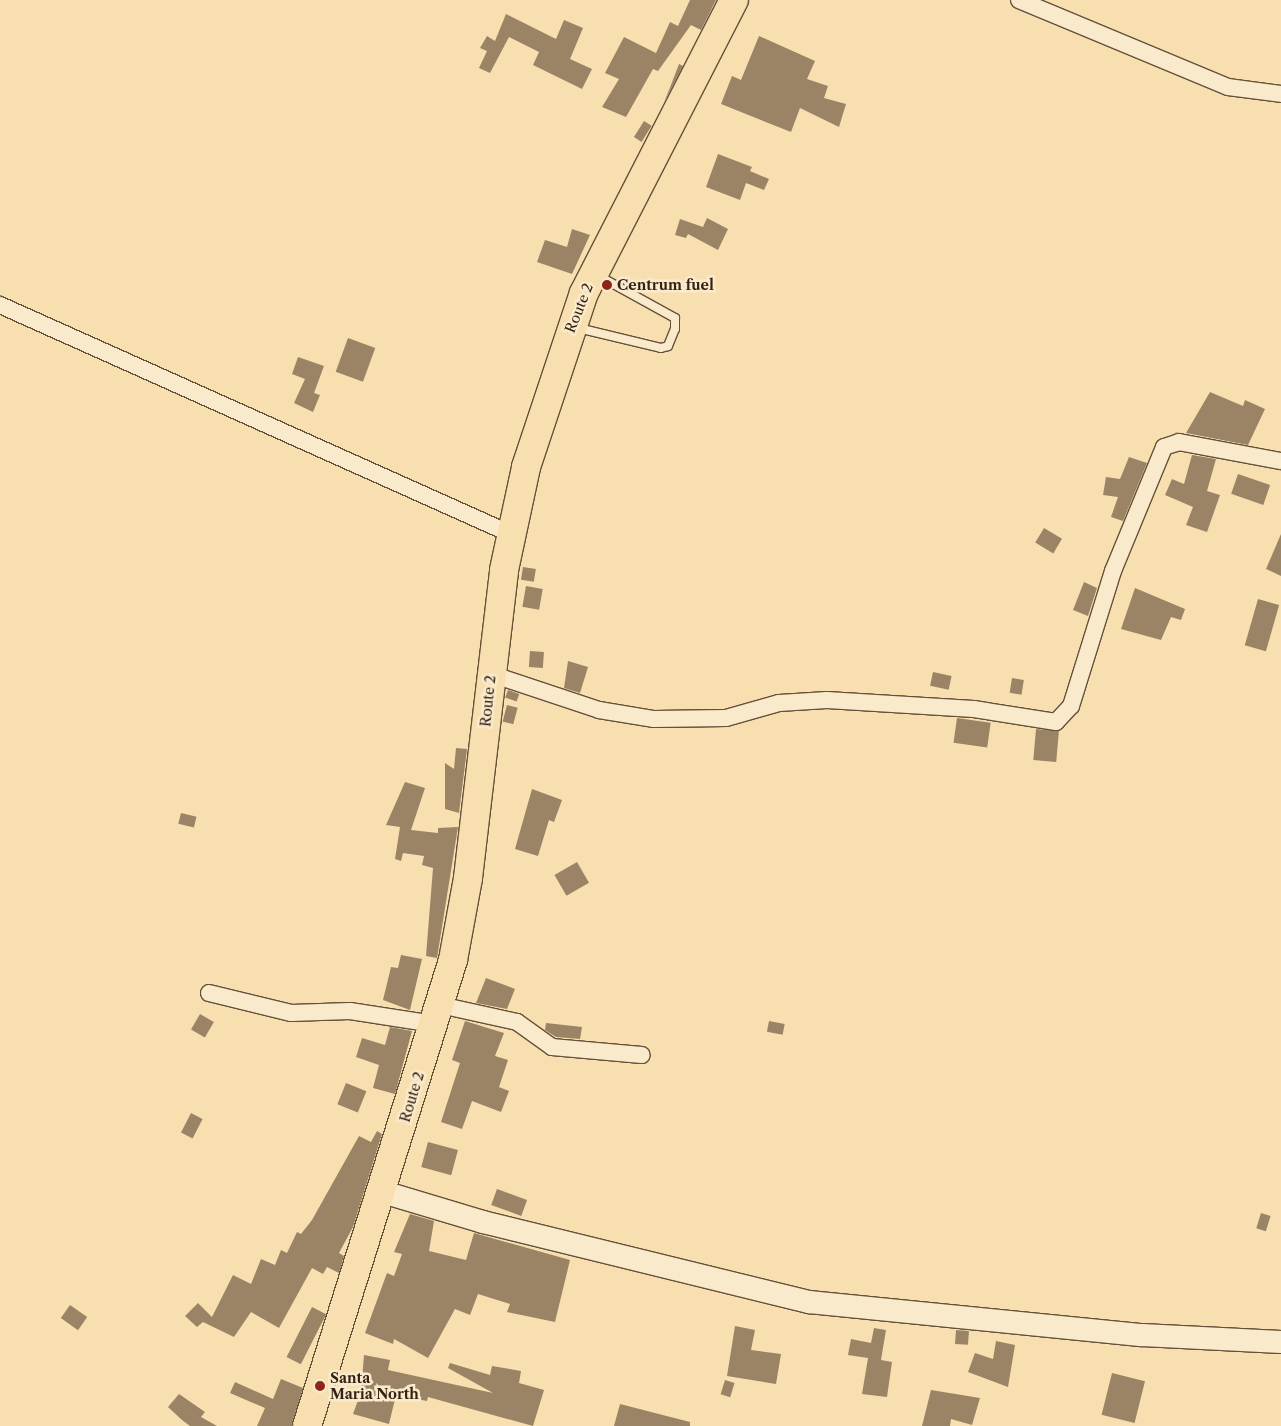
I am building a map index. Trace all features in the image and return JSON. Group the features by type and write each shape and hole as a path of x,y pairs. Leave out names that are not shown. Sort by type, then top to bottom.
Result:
{"highway":[{"name":"Route 2","path":"307,1426 383,1192 437,1014 468,878 491,674 511,534 526,467 571,326 593,273 734,0"}],"street":[{"path":"1019,0 1228,87 1281,94"},
{"path":"0,304 511,534"},
{"path":"491,674 599,710 654,719 726,718 779,703 827,700 964,708 1056,722 1071,706 1113,571 1164,447 1179,442 1281,461"},
{"path":"209,993 292,1013 350,1011 437,1014 517,1022 552,1047 642,1055"},
{"path":"383,1192 483,1222 809,1302 1142,1335 1281,1342"}],"lane":[{"path":"571,326 661,348 668,346 675,318 593,273"}],"building":[{"path":"690,0 716,0 701,30 691,25 658,71 653,69 626,117 602,107 619,79 605,73 624,37 656,53 670,22 678,26"},
{"path":"506,14 556,39 564,20 583,28 570,59 592,69 582,89 533,65 539,52 509,37 490,73 479,68 487,51 480,48 487,36 495,41"},
{"path":"759,36 815,61 807,79 828,86 824,98 846,104 839,127 800,108 791,132 721,104 732,76 741,80"},
{"path":"679,64 683,66 664,102 671,85"},
{"path":"644,121 652,126 642,142 634,137"},
{"path":"718,154 752,167 750,171 769,179 764,190 746,183 740,200 706,187"},
{"path":"707,218 728,229 718,250 688,234 686,238 675,235 680,219 703,227"},
{"path":"572,229 590,235 572,274 537,262 545,240 567,247"},
{"path":"348,338 375,348 363,382 336,372"},
{"path":"298,357 324,366 314,393 320,395 313,412 294,403 305,379 292,374"},
{"path":"1210,392 1243,406 1245,400 1265,409 1248,445 1186,433"},
{"path":"1192,455 1216,459 1207,491 1220,495 1207,532 1186,525 1193,507 1165,495 1172,479 1184,484"},
{"path":"1129,457 1147,463 1123,521 1111,517 1118,497 1103,495 1106,477 1120,479"},
{"path":"1238,474 1270,485 1263,505 1231,494"},
{"path":"1044,528 1062,539 1053,553 1035,543"},
{"path":"1281,534 1281,576 1266,569"},
{"path":"523,567 536,569 534,582 521,580"},
{"path":"1084,582 1097,588 1088,616 1073,610"},
{"path":"526,586 543,589 539,610 522,607"},
{"path":"1135,588 1185,609 1181,620 1171,617 1161,640 1121,629"},
{"path":"1258,599 1279,605 1266,651 1245,645"},
{"path":"530,651 544,652 543,668 529,667"},
{"path":"568,661 588,667 580,693 564,688"},
{"path":"933,672 952,676 949,690 930,686"},
{"path":"1012,678 1024,680 1022,695 1010,693"},
{"path":"508,690 519,694 517,702 505,698"},
{"path":"507,705 518,708 513,724 503,721"},
{"path":"957,718 991,723 987,747 954,743"},
{"path":"1036,729 1059,731 1056,762 1033,760"},
{"path":"456,748 467,749 459,813 445,809 445,763 454,769"},
{"path":"405,782 425,788 411,830 438,833 438,828 458,827 437,958 426,956 433,868 422,865 424,856 403,853 401,861 395,859 400,827 386,825"},
{"path":"532,789 562,800 554,822 549,820 538,856 515,849"},
{"path":"181,813 197,817 194,828 178,824"},
{"path":"577,862 589,883 566,896 554,875"},
{"path":"401,955 422,959 410,1010 383,1000 391,967 398,968"},
{"path":"486,978 515,989 507,1009 476,1003"},
{"path":"200,1014 214,1022 205,1038 191,1030"},
{"path":"465,1021 504,1033 495,1056 508,1060 499,1087 509,1091 501,1112 472,1101 462,1129 441,1122 460,1063 452,1060"},
{"path":"769,1021 785,1024 783,1035 767,1032"},
{"path":"546,1023 582,1027 580,1039 556,1037 545,1030"},
{"path":"390,1027 412,1031 395,1094 373,1088 379,1065 356,1057 362,1038 385,1045"},
{"path":"346,1083 366,1091 358,1113 337,1104"},
{"path":"191,1113 203,1119 193,1139 181,1133"},
{"path":"377,1131 382,1134 353,1227 339,1253 344,1256 339,1273 327,1267 323,1274 312,1268 279,1328 251,1312 234,1337 203,1322 197,1327 185,1316 198,1303 212,1317 233,1275 251,1284 261,1259 275,1265 281,1250 287,1253 297,1232 301,1234 312,1220 359,1136 371,1142"},
{"path":"428,1142 458,1150 451,1175 421,1167"},
{"path":"497,1189 527,1200 521,1216 491,1205"},
{"path":"1261,1213 1271,1216 1266,1231 1256,1228"},
{"path":"410,1214 434,1221 429,1251 466,1260 474,1233 570,1260 555,1322 507,1312 510,1304 478,1294 470,1315 455,1309 428,1358 394,1339 393,1344 365,1333 387,1273 394,1276 402,1254 394,1252"},
{"path":"70,1305 87,1317 78,1330 61,1318"},
{"path":"312,1307 326,1314 301,1364 287,1357"},
{"path":"735,1326 755,1330 751,1350 781,1354 776,1384 727,1376"},
{"path":"874,1328 886,1330 881,1360 892,1362 887,1397 862,1394 868,1358 848,1355 851,1339 871,1343"},
{"path":"956,1330 969,1331 968,1345 955,1344"},
{"path":"996,1341 1015,1345 1008,1387 968,1372 975,1353 993,1359"},
{"path":"364,1355 390,1360 388,1370 493,1393 448,1368 450,1363 490,1375 492,1366 521,1371 519,1383 544,1390 533,1426 428,1397 427,1401 396,1395 389,1424 353,1414 361,1392"},
{"path":"1112,1373 1145,1381 1135,1423 1102,1415"},
{"path":"281,1379 303,1388 291,1426 257,1426 265,1408 230,1393 235,1382 273,1399"},
{"path":"725,1380 735,1383 730,1397 721,1394"},
{"path":"931,1390 980,1398 972,1425 951,1419 950,1426 922,1426"},
{"path":"179,1394 205,1412 201,1417 217,1426 190,1426 182,1420 168,1407"},
{"path":"620,1404 690,1422 690,1426 614,1426"}],"place":[{"name":"Centrum fuel","path":"607,285"},
{"name":"Santa Maria North","path":"320,1386"}]}
